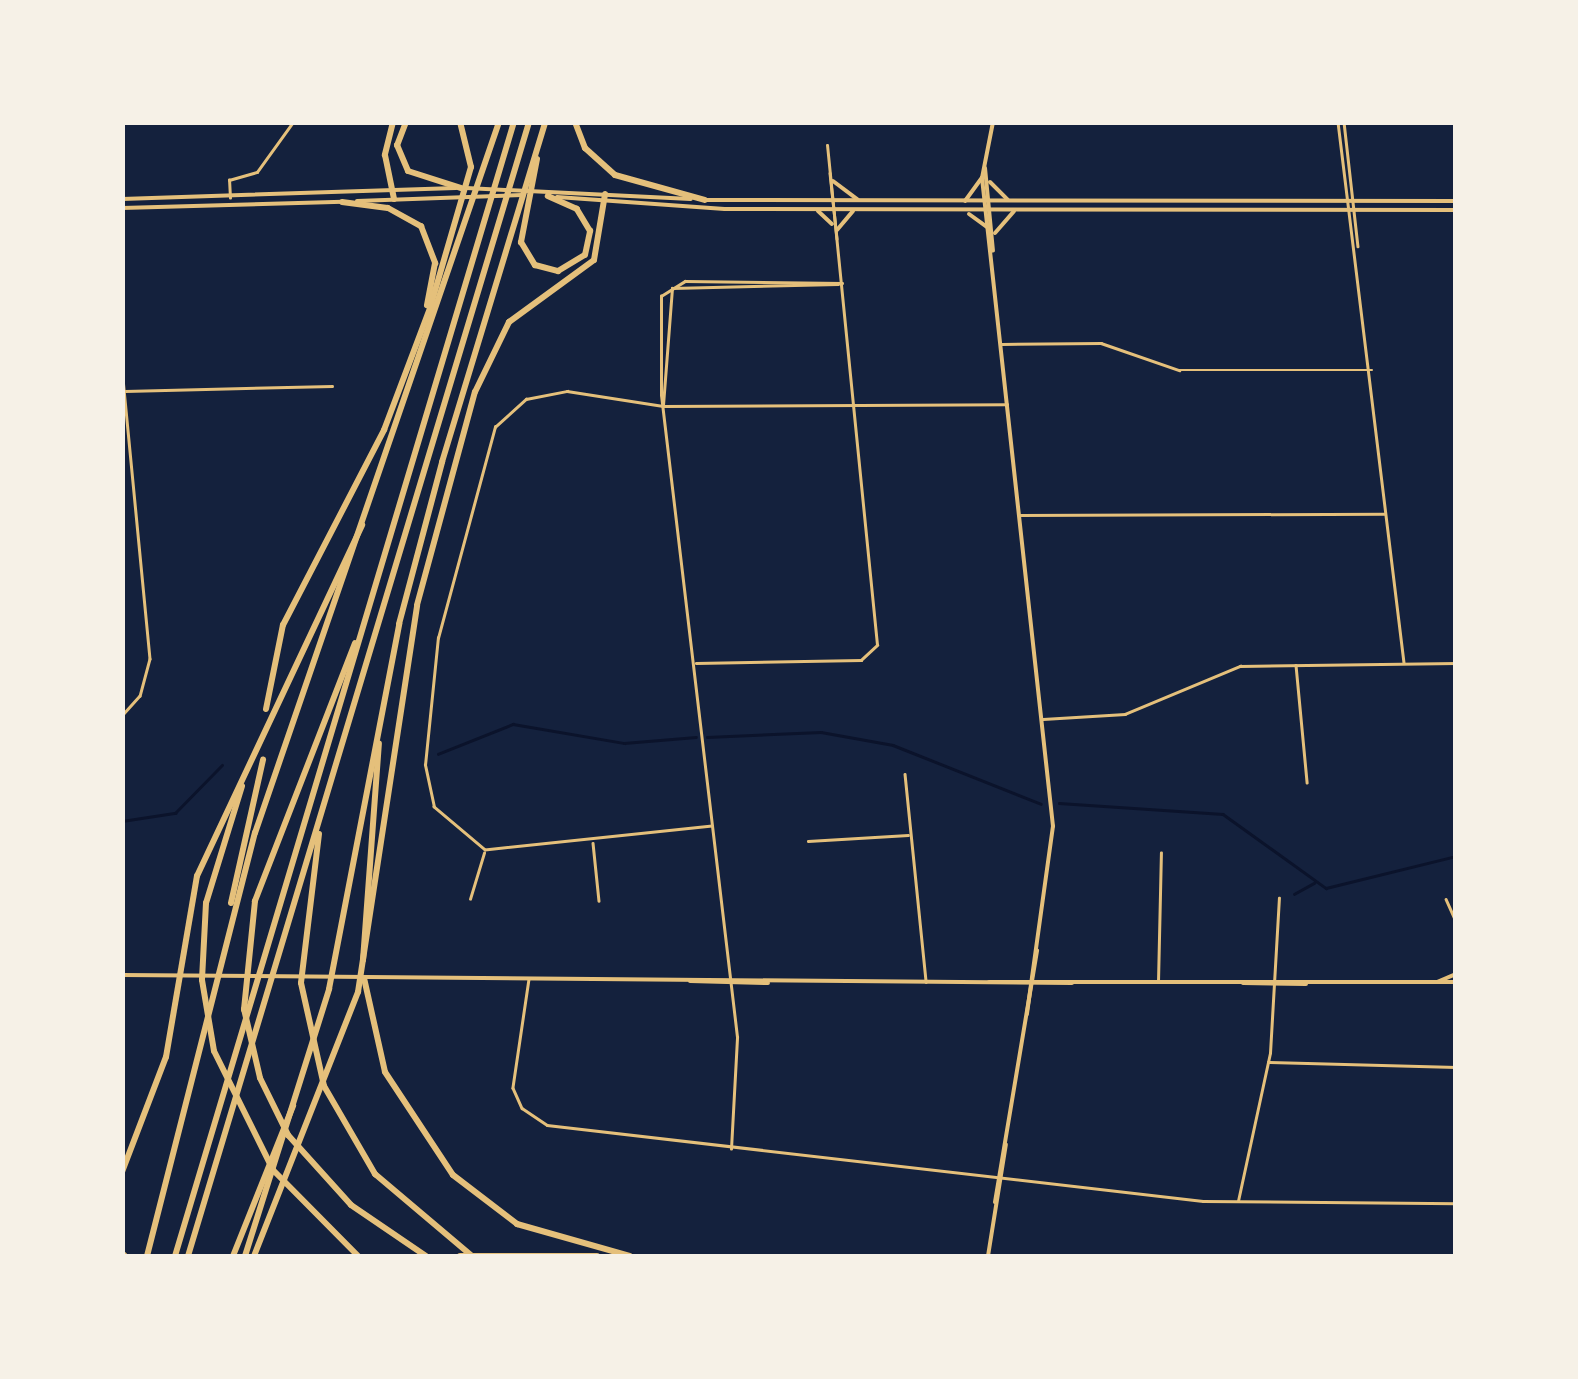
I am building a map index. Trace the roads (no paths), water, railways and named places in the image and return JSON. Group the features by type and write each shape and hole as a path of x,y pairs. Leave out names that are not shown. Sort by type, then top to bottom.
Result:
{"highway":[{"path":"392,195 393,122"},
{"path":"406,122 397,139 403,166 424,182 460,191"},
{"path":"266,709 284,625 417,346 471,167 460,122"},
{"path":"232,909 372,506 499,122"},
{"path":"175,1256 514,122"},
{"path":"188,1256 529,122"},
{"path":"245,1256 310,1058 335,964 383,708 442,462 545,122"},
{"path":"574,122 585,148 615,175 705,200"},
{"path":"537,147 521,242 538,267 562,271 586,255 590,228 548,196"},
{"path":"254,1256 358,992 417,605 450,470 496,340 520,310 594,260 605,197"},
{"path":"342,202 406,214 431,242 417,346"},
{"path":"122,1172 156,1093 197,876 372,506"},
{"path":"368,610 277,838 243,962 260,1078 274,1111 306,1160 426,1256"},
{"path":"383,708 362,947 367,1008 394,1091 452,1175 517,1224 630,1256"},
{"path":"147,1256 232,909 263,760"},
{"path":"251,761 206,903 202,961 214,1051 244,1124 261,1152 290,1192 358,1256"},
{"path":"332,774 301,960 305,1014 336,1110 375,1174 455,1246 472,1256"},
{"path":"232,1256 310,1058"},
{"path":"460,1256 597,1256"}],"main road":[{"path":"964,201 982,178 993,122"},
{"path":"985,168 990,182 1008,200"},
{"path":"982,178 995,233 993,251"},
{"path":"833,181 862,201"},
{"path":"988,201 990,182"},
{"path":"123,198 540,189 605,197 832,210 1456,210"},
{"path":"460,191 832,202 1456,202"},
{"path":"124,209 342,202 392,195"},
{"path":"1426,202 1426,211"},
{"path":"813,209 832,224"},
{"path":"837,230 856,210"},
{"path":"988,1256 1053,833 989,210"},
{"path":"995,233 1014,211"},
{"path":"965,212 988,226"},
{"path":"122,975 926,983 1032,979 1072,983"},
{"path":"989,982 1031,987 1072,983 1437,982 1456,978"}],"street":[{"path":"230,198 229,180 254,174 293,122"},
{"path":"1341,122 1373,370 1404,663"},
{"path":"826,145 832,202"},
{"path":"694,663 856,660 875,650 842,283 832,224 833,181 829,172"},
{"path":"832,210 836,240"},
{"path":"731,1149 739,1090 730,982 663,406 670,289 842,283"},
{"path":"1002,344 1101,343 1179,370 1373,370"},
{"path":"122,368 150,659 140,696 122,716"},
{"path":"125,390 332,386"},
{"path":"712,826 486,850 438,814 425,765 440,623 488,440 506,413 538,394 593,392 663,406 1008,404"},
{"path":"1020,515 1387,514"},
{"path":"1043,719 1116,716 1228,669 1456,663"},
{"path":"1296,665 1307,782"},
{"path":"905,774 926,983"},
{"path":"808,842 910,835"},
{"path":"593,840 599,901"},
{"path":"470,900 486,850"},
{"path":"1158,983 1161,853"},
{"path":"1238,1202 1240,1160 1268,1062 1279,898"},
{"path":"1446,899 1456,921"},
{"path":"528,979 512,1080 529,1116 731,1149 1001,1172 1238,1202 1456,1203"},
{"path":"1268,1062 1456,1067"}],"waterway":[{"path":"438,754 513,724 624,743 696,737"},
{"path":"707,737 821,732 893,745 1041,804"},
{"path":"122,821 175,813 222,765"},
{"path":"1059,803 1223,814 1326,888 1456,856"},
{"path":"1294,894 1314,883"}]}
